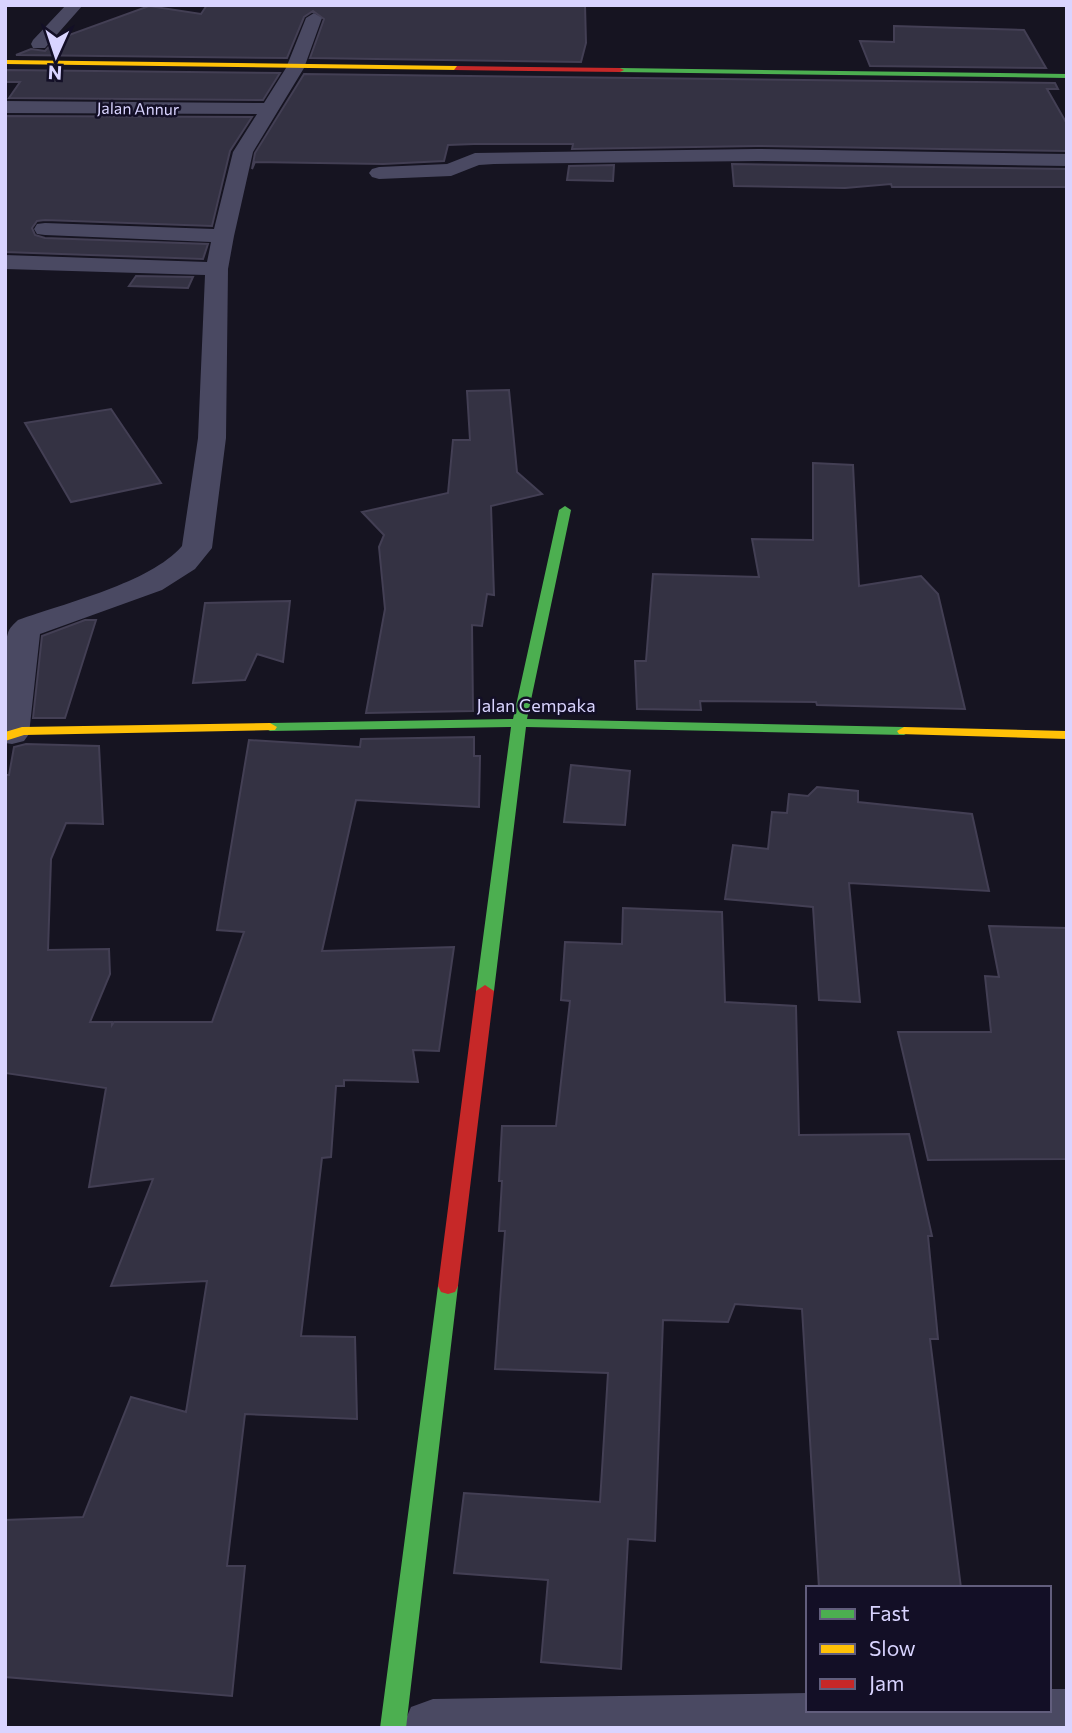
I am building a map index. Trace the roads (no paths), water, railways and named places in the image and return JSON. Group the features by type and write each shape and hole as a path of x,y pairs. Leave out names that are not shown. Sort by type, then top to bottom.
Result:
{"street":[{"path":"39,44 75,5"},
{"path":"8,735 24,632 29,627 151,583 184,563 197,548 212,438 217,280 223,236 243,152 295,68 314,18"},
{"path":"5,62 295,68 1067,76"},
{"name":"Jalan Annur","path":"5,107 270,109"},
{"path":"379,173 451,170 475,159 494,158 757,155 1067,160"},
{"path":"45,229 223,236"},
{"path":"5,262 217,280"},
{"path":"393,1728 519,723 565,510"},
{"name":"Jalan Cempaka","path":"8,735 22,731 519,723 1067,735"},
{"path":"433,1728 1067,1718"}]}
